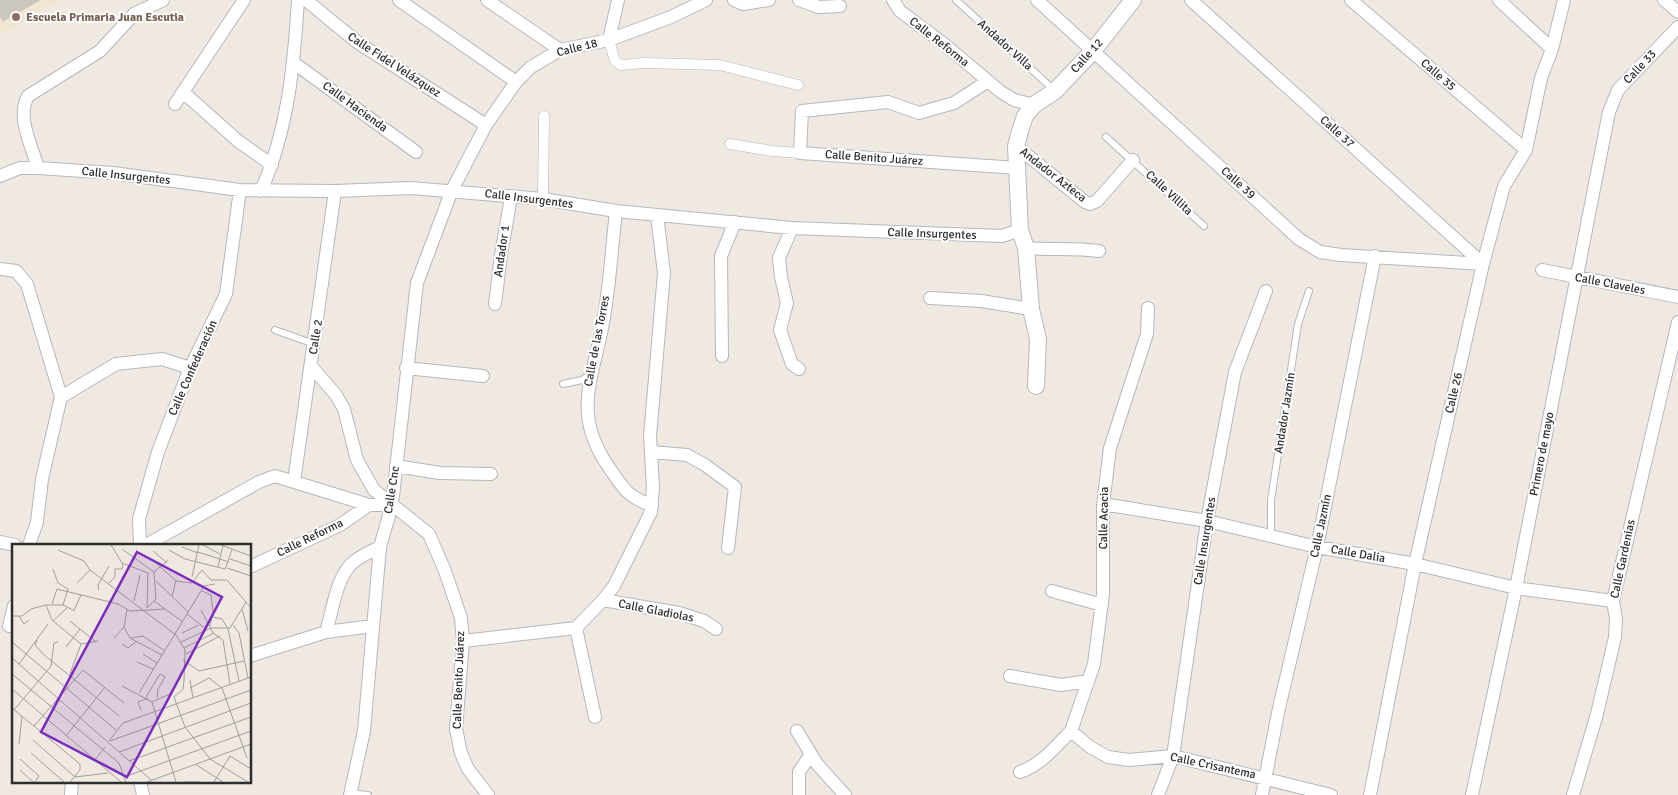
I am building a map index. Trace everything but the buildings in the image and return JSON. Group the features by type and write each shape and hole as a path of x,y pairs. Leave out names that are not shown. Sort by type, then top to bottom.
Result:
{"street":[{"path":"38,168 22,114 28,96 100,51 134,14 164,0"},
{"path":"175,104 244,0"},
{"path":"261,190 280,141 294,63 298,0"},
{"name":"Calle Fidel Velázquez","path":"306,0 357,42 486,124"},
{"path":"399,0 516,82"},
{"path":"487,0 560,50"},
{"path":"618,0 609,40 615,60 621,65 644,63 720,65 798,85"},
{"name":"Calle 18","path":"452,190 486,124 516,82 531,66 560,50 609,40 671,17 706,0"},
{"path":"734,0 742,4 770,0"},
{"name":"Calle Reforma","path":"893,0 900,11 944,44 988,81 1014,100 1034,105"},
{"name":"Calle 39","path":"1037,0 1299,238 1320,252 1483,264"},
{"name":"Calle 12","path":"1034,105 1055,90 1093,51 1133,0"},
{"name":"Calle 37","path":"1191,0 1483,264"},
{"name":"Calle 35","path":"1351,0 1526,150"},
{"path":"1499,0 1552,49"},
{"name":"Calle 26","path":"1370,795 1415,564 1483,264 1504,186 1526,150 1541,78 1552,49 1564,0"},
{"path":"1664,0 1678,12"},
{"path":"804,2 819,7 840,6"},
{"name":"Calle 33","path":"1609,112 1618,90 1678,27"},
{"name":"Calle Hacienda","path":"294,63 416,152"},
{"path":"800,153 802,111 888,102 919,113 935,110 954,103 988,81"},
{"path":"183,92 231,135 272,165"},
{"path":"1034,105 1025,116 1016,146 1020,230 1026,248 1031,309 1038,339 1036,386"},
{"name":"Primero de mayo","path":"1472,795 1516,588 1609,112"},
{"path":"543,199 544,116"},
{"name":"Calle Benito Juárez","path":"730,144 772,151 1018,168"},
{"name":"Andador Azteca","path":"1016,146 1085,202 1090,204 1097,201 1133,160"},
{"name":"Calle Insurgentes","path":"0,176 20,168 38,168 113,173 240,190 336,191 411,188 452,190 511,198 543,199 616,211 792,228 1002,236 1020,230"},
{"name":"Calle Confederación","path":"140,544 139,519 155,461 190,368 226,294 240,190"},
{"name":"Calle Cnc","path":"350,794 364,731 380,547 392,505 416,283 452,190"},
{"name":"Calle 2","path":"294,482 336,191"},
{"name":"Andador 1","path":"496,304 500,255 511,198"},
{"name":"Calle de las Torres","path":"616,211 604,317 587,394 588,423 596,450 631,497 652,506"},
{"path":"603,600 629,557 651,512 652,506 650,436 664,273 657,215"},
{"path":"722,356 721,256 735,222"},
{"path":"792,228 779,258 780,277 787,303 780,330 792,364 799,369"},
{"path":"1026,248 1056,251 1072,248 1099,251"},
{"name":"Calle Jazmín","path":"1262,795 1278,708 1317,547 1375,256"},
{"path":"0,269 16,270 28,284 61,397 42,479 37,522 29,544"},
{"name":"Calle Claveles","path":"1542,270 1678,297"},
{"name":"Calle Insurgentes","path":"1158,795 1173,756 1207,521 1235,372 1266,291"},
{"path":"930,298 981,301 1031,309"},
{"name":"Calle Acacia","path":"1071,731 1094,664 1102,605 1103,504 1110,448 1147,334 1148,308"},
{"name":"Calle Gardenias","path":"1573,795 1597,714 1615,637 1616,619 1613,601 1678,322"},
{"path":"61,397 116,364 162,359 190,368"},
{"name":"Calle Benito Juárez","path":"311,366 336,395 344,409 357,460 374,490 429,534 445,571 461,618 463,641 456,729 461,753 468,769 488,795"},
{"path":"406,368 483,376"},
{"path":"651,452 686,456 705,465 735,487 728,548"},
{"path":"396,466 440,473 491,474"},
{"path":"148,544 259,482 275,476 369,505 392,505"},
{"name":"Calle Dalia","path":"1103,504 1207,521 1317,547 1415,564 1516,588 1613,601"},
{"name":"Calle Reforma","path":"251,567 340,524 369,505"},
{"path":"326,632 341,579 347,568 355,560 380,547"},
{"path":"1052,591 1102,605"},
{"name":"Calle Gladiolas","path":"576,628 603,600 679,613 704,621 716,628"},
{"path":"9,626 12,614"},
{"path":"251,656 326,632 373,626"},
{"path":"463,641 576,628 596,717"},
{"path":"1010,676 1061,685 1088,681"},
{"path":"797,731 817,764 845,795"},
{"path":"1020,772 1031,769 1040,762 1071,731"},
{"name":"Calle Crisantema","path":"1071,731 1090,747 1108,757 1129,760 1173,756 1266,777 1331,795"},
{"path":"799,795 799,772 811,754"},
{"path":"71,795 72,782"},
{"path":"140,782 143,795"}],"lane":[{"name":"Andador Villa","path":"956,0 1055,90"},
{"name":"Calle Villita","path":"1106,137 1204,226"},
{"name":"Andador Jazmín","path":"1270,536 1271,500 1298,324 1309,291"},
{"path":"275,330 315,345"},
{"path":"562,384 582,380 592,371"},
{"path":"350,794 368,795"}],"shaded area":[{"name":"Escuela Primaria Juan Escutia","path":"0,0 62,0 0,35"}],"place":[{"name":"Escuela Primaria Juan Escutia","path":"16,17"}]}
